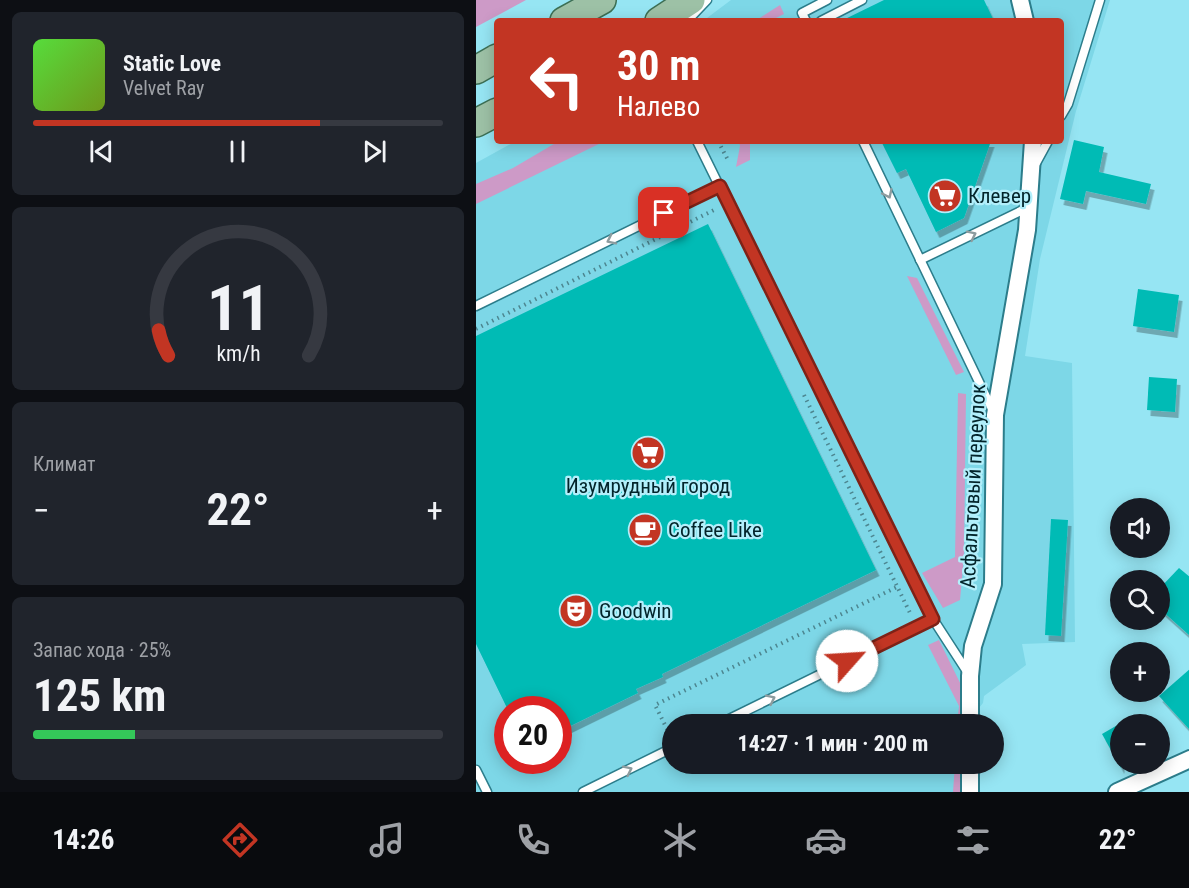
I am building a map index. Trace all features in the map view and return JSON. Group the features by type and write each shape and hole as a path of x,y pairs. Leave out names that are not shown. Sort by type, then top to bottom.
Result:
{"main road":[{"path":"569,18 602,0"},
{"path":"664,18 691,0"},
{"path":"476,69 494,60"},
{"path":"476,123 494,114"}],"street":[{"path":"1020,0 1024,18"},
{"name":"Асфальтовый переулок","path":"970,714 973,646 993,584 995,415 1027,230 1033,144"},
{"path":"1117,792 1190,759"},
{"path":"970,774 970,792"}],"lane":[{"path":"691,18 707,0"},
{"path":"804,18 802,13 827,0"},
{"path":"827,18 862,0"},
{"path":"1064,111 1100,0"},
{"path":"699,144 933,619 970,676"},
{"path":"864,144 995,415"},
{"path":"1032,169 1046,144"},
{"path":"476,306 720,186"},
{"path":"920,260 1029,207"},
{"path":"739,714 933,619"},
{"path":"583,792 662,752"},
{"path":"476,770 486,792"}],"path":[{"path":"719,144 728,162"},
{"path":"476,328 714,210"},
{"path":"803,393 917,627"},
{"path":"662,719 655,705 897,587"}],"shaded area":[{"path":"476,0 526,0 476,27"},
{"path":"731,0 1110,0 1076,111 1040,259 1025,356 1072,363 1075,642 1022,644 1026,665 984,696 983,703 974,714 662,714 662,774 965,774 964,792 476,792 476,163 511,144 1064,144 1064,18 707,18"},
{"path":"780,5 784,14 776,18 760,18"},
{"path":"554,144 599,144 476,204 476,184 513,168"},
{"path":"740,144 750,144 750,160 736,167"},
{"path":"907,276 917,278 964,372 956,375"},
{"path":"958,393 966,394 964,556 960,600 943,608 922,573 955,557"},
{"path":"939,640 965,693 966,714 958,714 959,706 928,645"},
{"path":"954,774 965,774 964,792 953,792"}],"building":[{"path":"884,0 984,0 993,18 847,18"},
{"path":"1074,140 1104,147 1099,172 1151,184 1146,204 1086,191 1083,204 1060,199"},
{"name":"Клевер","path":"882,144 990,144 964,218 936,232 906,169 897,173"},
{"name":"Изумрудный город","path":"708,224 876,570 662,674 663,677 636,689 638,693 572,725 572,696 501,696 476,644 476,336"},
{"path":"1138,289 1179,295 1174,332 1133,326"},
{"path":"1149,377 1177,379 1175,412 1147,410"},
{"path":"1051,519 1068,520 1061,636 1045,635"},
{"path":"1179,568 1190,577 1190,636 1170,618 1170,577"},
{"path":"1190,669 1190,730 1164,702 1170,702 1170,686"},
{"path":"1110,729 1110,748 1102,734"}],"place":[{"name":"Клевер","path":"945,196"},
{"name":"Изумрудный город","path":"648,453"},
{"name":"Coffee Like","path":"645,530"},
{"name":"Goodwin","path":"576,611"}],"route":[{"path":"664,213 720,186 933,619 847,661"}]}
